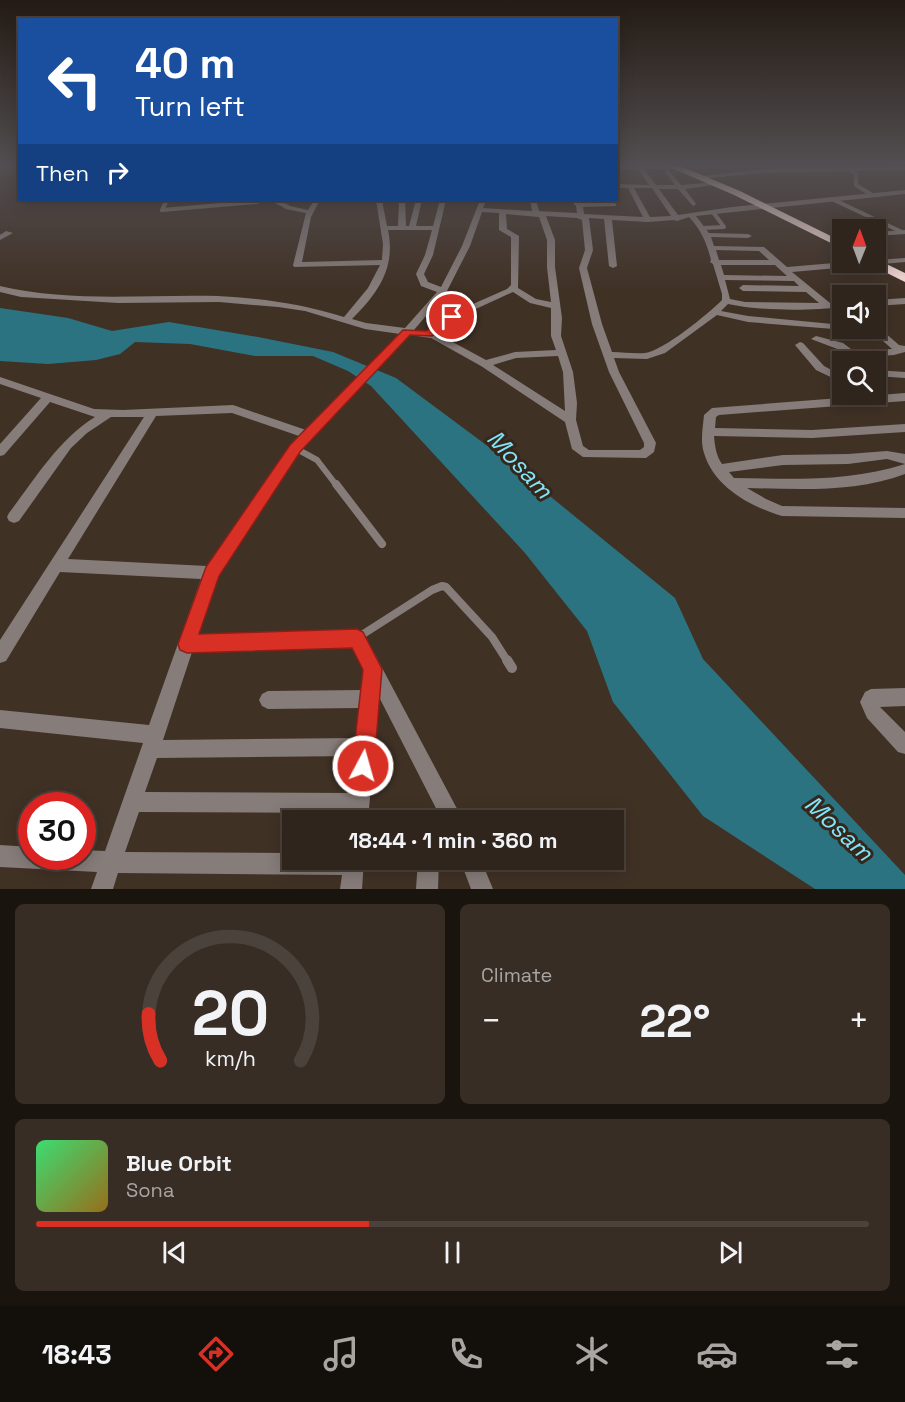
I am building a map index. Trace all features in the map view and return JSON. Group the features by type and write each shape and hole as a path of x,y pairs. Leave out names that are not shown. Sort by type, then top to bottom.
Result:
{"highway":[{"path":"765,206 832,241"},
{"path":"886,268 905,278"}],"street":[{"path":"286,206 310,212"},
{"path":"313,206 306,219 298,266 385,262"},
{"path":"345,321 366,300 385,262 387,249 380,206"},
{"path":"402,206 402,228"},
{"path":"412,228 417,206"},
{"path":"441,206 421,279 424,284 443,291"},
{"path":"102,889 212,573 295,448 407,332 443,291 466,246 480,206"},
{"path":"536,206 551,240 556,336 569,382 570,420 578,448 582,452 642,454 650,448 648,436 628,402 608,355 583,268 589,250 579,206"},
{"path":"562,206 564,217"},
{"path":"614,206 621,219"},
{"path":"640,206 648,220"},
{"path":"668,206 677,219"},
{"path":"478,210 564,217 648,220 677,219 760,206"},
{"path":"502,212 503,230 515,236 514,289"},
{"path":"608,355 652,355 673,344 689,329 716,312 726,301 726,294 704,231 692,216"},
{"path":"608,219 613,266"},
{"path":"383,228 436,228"},
{"path":"0,230 9,233 0,238"},
{"path":"704,231 748,236"},
{"path":"886,233 904,232"},
{"path":"828,239 832,238"},
{"path":"710,248 761,249 828,306"},
{"path":"886,262 905,260"},
{"path":"714,262 777,263"},
{"path":"785,270 832,266"},
{"path":"720,277 796,279"},
{"path":"743,288 808,289"},
{"path":"0,289 21,294 118,300 219,299 254,302 306,308 345,321 428,334 485,364 570,420"},
{"path":"514,289 533,301 556,306"},
{"path":"428,334 452,317 514,289"},
{"path":"726,301 753,306 832,305"},
{"path":"886,302 905,301"},
{"path":"716,312 748,319 832,327"},
{"path":"886,337 902,349"},
{"path":"816,339 840,345 848,351"},
{"path":"800,345 820,368 832,374"},
{"path":"886,353 902,349"},
{"path":"485,364 515,355 560,353"},
{"path":"886,374 905,375"},
{"path":"0,380 93,413 233,409 308,435"},
{"path":"0,452 48,397"},
{"path":"886,397 905,397"},
{"path":"832,399 716,411 710,415 708,432 710,452 732,483 750,498 771,509 905,513"},
{"path":"0,655 6,635 56,565 152,412"},
{"path":"14,517 67,445 83,430 108,414"},
{"path":"708,432 812,434 905,428"},
{"path":"720,469 783,460 848,459 887,455 905,459"},
{"path":"732,483 861,479 905,469"},
{"path":"56,565 212,573"},
{"path":"187,644 357,638 448,810"},
{"path":"359,810 373,669"},
{"path":"905,697 871,698 869,702 873,712 905,745"},
{"path":"268,700 370,699"},
{"path":"0,720 153,742 365,747"},
{"path":"132,802 314,810"},
{"path":"0,856 111,862 282,862"},
{"path":"351,889 353,870"},
{"path":"427,889 428,870"},
{"path":"475,870 482,889"}],"lane":[{"path":"164,206 162,210 196,206"},
{"path":"847,206 904,232"},
{"path":"704,231 724,227 712,212"},
{"path":"295,448 317,460 382,544"},
{"path":"357,638 432,590 442,586 492,637 512,668"}],"water":[{"name":"Mosam","path":"0,308 68,318 112,331 169,322 258,337 333,352 396,378 497,453 675,598 703,659 905,875 905,889 815,889 703,816 613,702 587,631 525,553 371,386 348,371 313,356 255,356 190,344 135,342 120,354 96,360 48,364 0,361"}],"route":[{"path":"363,766 373,669 357,638 187,644 212,573 295,448 407,332 428,334 452,317"}]}
